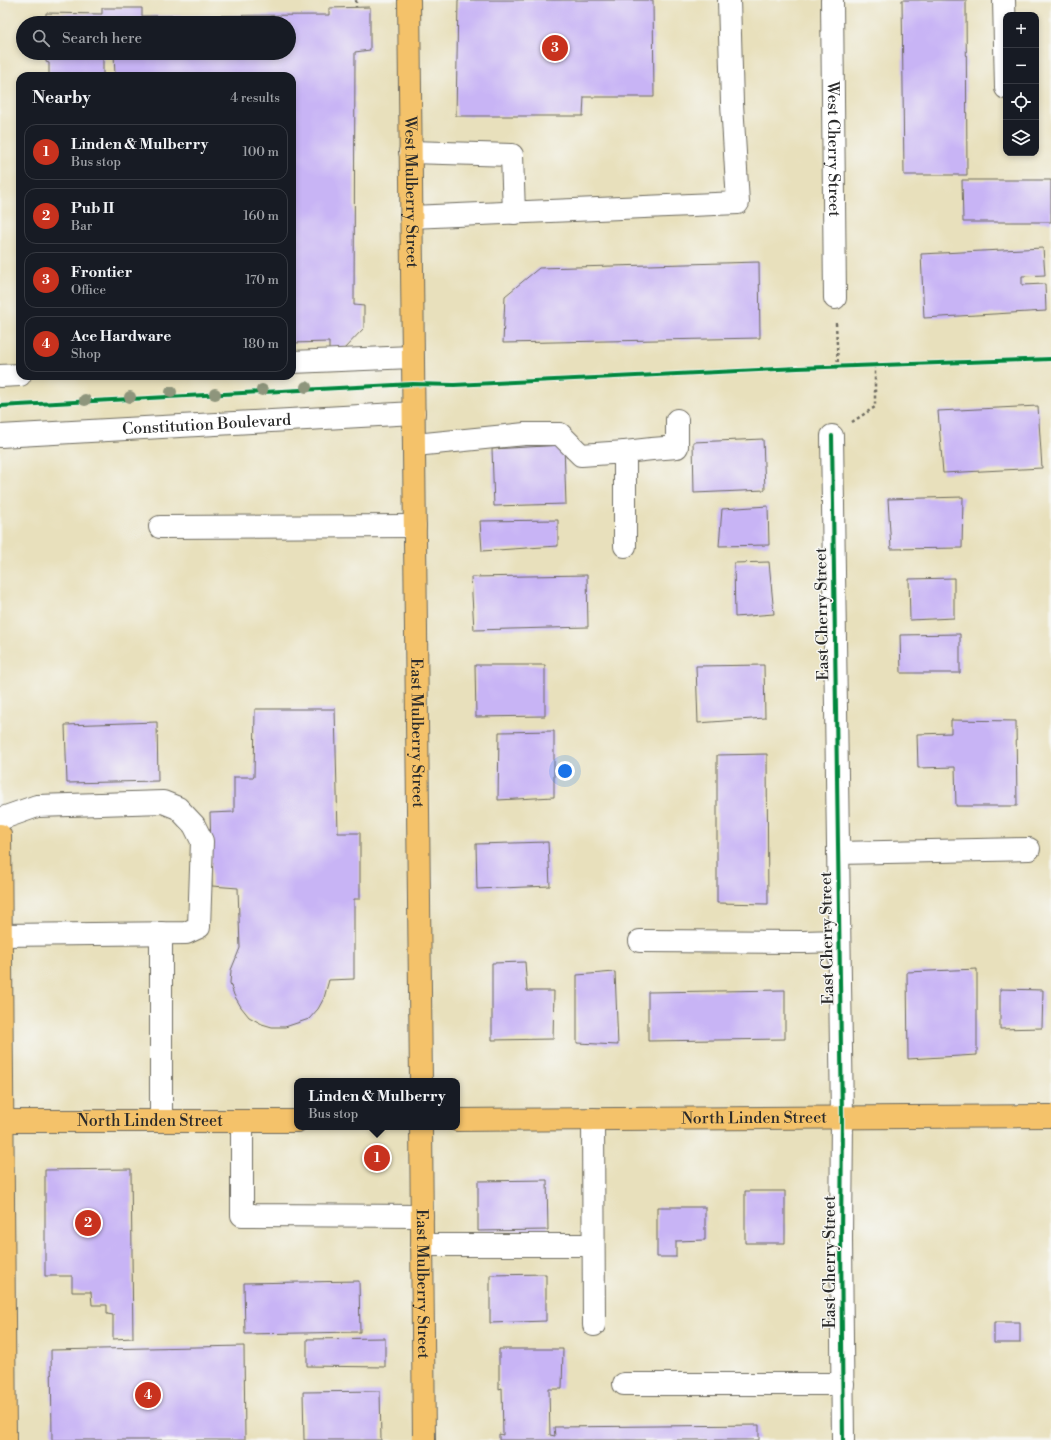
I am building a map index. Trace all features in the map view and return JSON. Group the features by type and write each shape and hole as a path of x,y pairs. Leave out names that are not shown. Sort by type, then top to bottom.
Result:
{"main road":[{"name":"West Mulberry Street","path":"409,0 413,384"},
{"name":"East Mulberry Street","path":"413,384 415,445 420,1078"},
{"path":"0,835 2,1400 5,1440"},
{"name":"North Linden Street","path":"460,1120 1051,1116"},
{"name":"North Linden Street","path":"1,1121 294,1121"},
{"name":"East Mulberry Street","path":"421,1130 424,1440"}],"street":[{"path":"411,217 738,203 732,103 729,0"},
{"name":"West Cherry Street","path":"832,0 835,298"},
{"path":"1004,0 1006,84"},
{"path":"410,152 512,154 514,213"},
{"path":"296,362 412,357"},
{"path":"0,376 16,375"},
{"name":"Constitution Boulevard","path":"0,436 414,413"},
{"path":"415,445 525,434 560,434 582,455 625,452 677,447 677,420"},
{"name":"East Cherry Street","path":"832,436 842,1117 841,1240 843,1440"},
{"path":"625,452 625,546"},
{"path":"160,527 415,526"},
{"path":"0,819 37,806 162,802 178,808 194,825 202,841 199,927 186,933 1,935"},
{"path":"838,853 1029,849"},
{"path":"161,933 161,1121"},
{"path":"640,941 839,941"},
{"path":"593,1119 594,1325"},
{"path":"242,1121 242,1215 422,1216"},
{"path":"422,1245 593,1245"},
{"path":"624,1384 843,1384"}],"path":[{"path":"356,0 356,7"},
{"path":"835,298 838,367"},
{"path":"832,436 875,407 875,365"}],"building":[{"path":"458,0 653,0 654,97 584,97 583,116 456,116"},
{"path":"902,0 966,0 967,175 904,175"},
{"path":"370,7 370,50 355,52 354,305 364,306 364,328 342,351 329,351 329,342 296,343 296,72 115,72 114,60 296,60 296,16 142,16 329,15 329,8"},
{"path":"102,8 142,8 142,16 46,16 46,13 102,14"},
{"path":"46,60 103,60 103,72 49,72 49,63 46,62"},
{"path":"962,180 1051,180 1051,222 963,222"},
{"path":"1043,248 1045,275 1022,276 1022,285 1045,284 1046,311 924,318 921,254"},
{"path":"759,262 760,338 503,343 505,296 539,268"},
{"path":"1038,406 1042,468 943,473 938,411"},
{"path":"763,439 765,490 694,493 693,442"},
{"path":"564,445 566,504 494,506 492,449"},
{"path":"963,497 962,548 891,549 888,499"},
{"path":"768,506 769,545 719,546 722,509"},
{"path":"558,520 558,546 482,551 480,521"},
{"path":"769,562 774,614 735,617 734,563"},
{"path":"587,575 588,627 474,630 471,577"},
{"path":"954,578 954,618 910,620 909,579"},
{"path":"960,634 960,673 901,673 900,635"},
{"path":"475,665 545,665 545,716 476,717"},
{"path":"764,665 765,718 698,723 696,666"},
{"path":"255,709 335,709 338,833 360,833 360,899 354,899 354,979 329,980 324,998 318,1009 309,1019 285,1027 272,1027 262,1024 249,1017 234,995 230,983 231,970 240,948 238,888 212,886 210,813 234,812 234,777 254,777"},
{"path":"951,720 1016,721 1017,806 956,806 955,767 918,768 917,734 951,733"},
{"path":"157,722 158,781 67,783 65,725"},
{"path":"554,731 554,797 498,800 499,732"},
{"path":"767,754 768,904 717,903 717,755"},
{"path":"548,842 550,886 477,889 476,844"},
{"path":"525,962 527,991 554,991 553,1039 492,1040 492,963"},
{"path":"977,969 977,1055 908,1059 907,972"},
{"path":"615,972 618,1045 577,1043 577,975"},
{"path":"1000,989 1043,990 1042,1028 1000,1029"},
{"path":"785,990 785,1039 648,1041 648,992"},
{"path":"131,1169 133,1338 113,1339 113,1315 107,1314 107,1305 92,1305 91,1292 72,1292 72,1276 45,1276 45,1170"},
{"path":"547,1180 548,1230 478,1231 478,1181"},
{"path":"745,1191 785,1191 785,1243 745,1243"},
{"path":"657,1207 705,1207 705,1240 676,1241 676,1257 657,1257"},
{"path":"546,1274 546,1321 490,1323 490,1275"},
{"path":"359,1281 360,1332 245,1334 244,1283"},
{"path":"994,1322 1020,1322 1020,1343 994,1343"},
{"path":"385,1338 385,1367 307,1366 307,1339"},
{"path":"244,1346 245,1440 52,1440 51,1350"},
{"path":"499,1349 563,1349 562,1389 549,1389 550,1435 555,1436 554,1427 759,1425 759,1440 499,1440 499,1434 503,1435 502,1388 499,1389"},
{"path":"380,1391 381,1440 304,1440 303,1392"}],"cycle path":[{"path":"0,406 413,384 454,385 798,368 1051,359"},
{"path":"832,436 842,1117 841,1239 843,1440"}],"place":[{"name":"Frontier","path":"555,48"},
{"name":"Linden & Mulberry","path":"377,1158"},
{"name":"Pub II","path":"88,1223"},
{"name":"Ace Hardware","path":"148,1395"}]}
